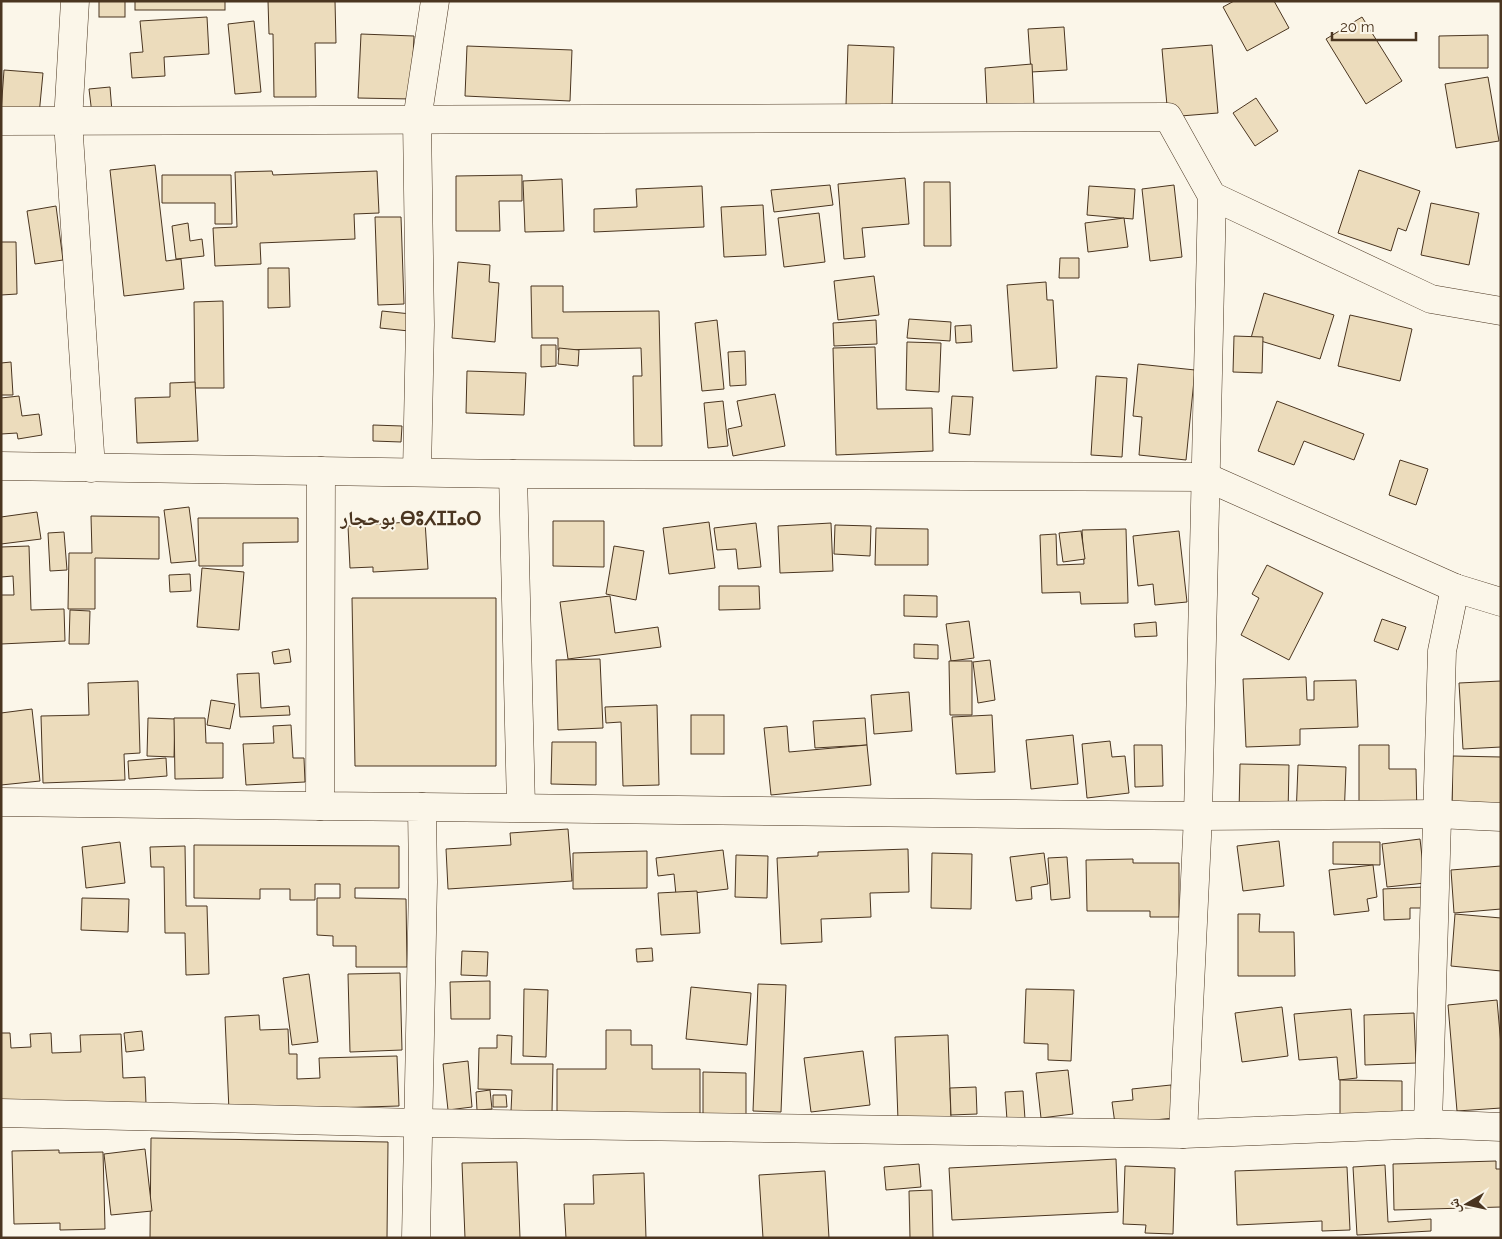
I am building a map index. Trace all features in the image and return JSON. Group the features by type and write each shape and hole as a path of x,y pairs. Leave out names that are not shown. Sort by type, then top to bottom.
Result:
{"street":[{"path":"75,1 68,121 91,468"},
{"path":"417,472 420,325 417,120 435,1"},
{"path":"1,121 1168,118 1212,196 1198,816 1183,1134"},
{"path":"1212,196 1431,299 1501,311"},
{"path":"1,466 513,474 1206,477 1455,588 1501,602"},
{"path":"320,806 321,471"},
{"path":"513,474 521,807"},
{"path":"1428,1124 1442,651 1455,588"},
{"path":"1,802 1198,816 1437,814 1501,817"},
{"path":"416,1238 422,807"},
{"path":"1,1113 418,1123 1183,1134 1428,1124 1501,1126"}],"building":[{"path":"99,1 125,1 125,17 99,17"},
{"path":"135,1 225,1 225,10 135,10"},
{"path":"268,1 335,1 336,43 315,43 316,97 274,97 273,34 269,34"},
{"path":"1234,1 1274,1 1289,28 1247,51 1223,7"},
{"path":"207,17 209,54 164,57 165,76 132,78 130,53 143,52 140,21"},
{"path":"1362,17 1402,81 1366,104 1326,39"},
{"path":"254,21 261,92 235,94 228,24"},
{"path":"1064,27 1067,70 1031,72 1028,29"},
{"path":"361,34 414,36 411,99 358,98"},
{"path":"1488,35 1488,68 1439,68 1439,36"},
{"path":"848,45 894,47 892,107 846,105"},
{"path":"1212,45 1218,113 1168,117 1162,49"},
{"path":"467,46 572,50 570,101 465,96"},
{"path":"1032,64 1034,106 987,108 985,68"},
{"path":"4,70 43,73 39,115 1,112"},
{"path":"1488,77 1499,141 1456,148 1445,84"},
{"path":"110,87 112,112 92,114 89,89"},
{"path":"1256,98 1278,131 1255,146 1233,113"},
{"path":"155,165 166,261 181,259 184,289 124,296 110,170"},
{"path":"1359,170 1420,191 1406,231 1398,228 1391,251 1338,233"},
{"path":"272,171 273,175 377,171 379,213 354,214 355,239 260,243 261,264 215,266 213,228 237,227 235,172"},
{"path":"162,175 231,175 232,224 215,224 215,203 162,203"},
{"path":"522,175 522,201 499,201 500,231 456,231 456,176"},
{"path":"905,178 909,224 862,228 865,257 844,259 838,184"},
{"path":"562,179 564,231 525,232 523,181"},
{"path":"924,182 950,182 951,246 924,246"},
{"path":"830,185 833,205 774,212 771,190"},
{"path":"1174,185 1182,257 1150,261 1142,189"},
{"path":"702,186 704,227 594,232 594,209 637,207 636,189"},
{"path":"1089,186 1135,189 1133,219 1087,215"},
{"path":"1431,203 1479,213 1469,265 1421,255"},
{"path":"763,205 766,255 724,257 721,207"},
{"path":"56,206 63,260 35,264 27,211"},
{"path":"819,213 825,262 784,267 778,218"},
{"path":"375,217 401,217 404,304 378,305"},
{"path":"1124,218 1128,247 1088,252 1085,223"},
{"path":"188,223 190,241 202,239 204,256 176,259 172,226"},
{"path":"1,242 16,242 17,294 1,295"},
{"path":"1060,258 1079,258 1079,278 1059,278"},
{"path":"458,262 490,265 489,282 499,283 495,342 452,338"},
{"path":"268,268 289,268 290,307 268,308"},
{"path":"874,276 879,315 838,320 834,281"},
{"path":"1046,282 1047,300 1053,300 1057,368 1013,371 1007,285"},
{"path":"531,286 563,286 563,312 659,311 662,446 634,446 633,376 642,376 641,348 558,350 558,338 532,338"},
{"path":"1264,293 1334,315 1320,359 1251,338"},
{"path":"223,301 224,388 195,388 194,302"},
{"path":"382,311 411,314 409,331 380,328"},
{"path":"1350,315 1412,329 1400,381 1338,366"},
{"path":"909,319 951,322 950,341 907,338"},
{"path":"717,320 724,389 702,391 695,323"},
{"path":"876,320 877,344 834,346 833,323"},
{"path":"971,325 972,342 956,343 955,326"},
{"path":"1234,336 1263,337 1262,373 1233,372"},
{"path":"907,342 941,343 939,392 906,390"},
{"path":"541,345 556,345 556,366 541,367"},
{"path":"875,347 877,409 932,408 933,451 836,455 833,348"},
{"path":"559,348 579,350 578,366 558,364"},
{"path":"745,351 746,385 730,386 728,352"},
{"path":"11,362 13,395 1,395 1,363"},
{"path":"1138,364 1195,370 1186,460 1139,455 1142,417 1133,416"},
{"path":"467,371 526,373 524,415 466,413"},
{"path":"1096,376 1127,378 1122,457 1091,455"},
{"path":"195,382 198,441 137,443 135,398 170,397 170,383"},
{"path":"775,394 785,446 733,456 728,429 742,426 737,401"},
{"path":"19,396 22,416 39,414 42,435 18,439 17,433 1,434 1,398"},
{"path":"952,396 973,397 970,435 949,433"},
{"path":"723,401 728,446 708,448 704,403"},
{"path":"1277,401 1364,434 1354,460 1304,441 1294,465 1258,451"},
{"path":"373,425 402,426 401,442 373,441"},
{"path":"1400,460 1428,469 1416,505 1389,495"},
{"path":"189,507 196,561 171,563 164,510"},
{"path":"37,512 41,539 1,544 1,517"},
{"path":"91,516 159,517 159,559 95,558 95,609 68,609 69,553 92,553"},
{"path":"198,518 298,518 298,542 243,543 243,566 199,566"},
{"path":"425,521 428,569 373,572 373,567 350,568 348,526"},
{"path":"553,521 604,521 604,567 553,566"},
{"path":"709,522 715,568 669,574 663,528"},
{"path":"756,523 761,567 738,569 736,549 717,550 714,528"},
{"path":"831,523 833,571 780,573 778,526"},
{"path":"835,525 871,526 870,556 834,554"},
{"path":"876,528 928,529 928,565 875,565"},
{"path":"1126,529 1128,603 1081,604 1080,592 1042,593 1040,535 1056,534 1057,565 1084,564 1082,530"},
{"path":"1081,531 1085,559 1063,562 1059,533"},
{"path":"1179,531 1187,602 1155,605 1153,584 1138,586 1133,536"},
{"path":"64,532 67,570 50,571 48,533"},
{"path":"29,546 31,610 64,609 65,641 1,644 1,595 14,595 13,576 1,577 1,547"},
{"path":"614,546 644,551 636,600 606,594"},
{"path":"1267,565 1323,593 1289,660 1241,635 1259,598 1252,594"},
{"path":"202,568 244,572 239,630 197,627"},
{"path":"190,574 191,591 170,592 169,575"},
{"path":"719,586 759,586 760,609 719,610"},
{"path":"904,595 937,596 937,617 904,616"},
{"path":"610,596 615,633 658,627 661,647 568,659 560,602"},
{"path":"352,598 496,598 496,766 355,766"},
{"path":"70,610 90,611 89,644 69,644"},
{"path":"1382,619 1406,627 1398,650 1374,641"},
{"path":"969,621 974,658 951,661 946,624"},
{"path":"1156,622 1157,636 1135,637 1134,624"},
{"path":"914,644 938,645 938,659 914,658"},
{"path":"289,649 291,662 274,664 272,652"},
{"path":"600,659 603,728 558,730 556,660"},
{"path":"990,660 995,700 978,703 973,662"},
{"path":"949,661 972,661 972,715 950,715"},
{"path":"259,673 261,708 289,706 290,715 240,717 237,674"},
{"path":"1306,677 1307,700 1314,700 1314,681 1356,680 1358,727 1300,729 1300,745 1246,747 1243,679"},
{"path":"138,681 140,753 124,754 125,780 43,783 41,716 89,715 88,683"},
{"path":"1501,681 1501,747 1463,749 1459,683"},
{"path":"909,692 912,731 874,734 871,695"},
{"path":"211,700 235,704 230,729 207,725"},
{"path":"657,705 659,785 623,786 621,722 606,723 605,707"},
{"path":"32,709 40,781 1,785 1,713"},
{"path":"691,715 724,715 724,754 691,754"},
{"path":"992,715 995,772 956,774 952,717"},
{"path":"148,718 175,719 174,757 147,756"},
{"path":"174,718 205,718 206,743 223,743 223,778 175,779"},
{"path":"865,718 867,745 815,748 813,721"},
{"path":"291,725 293,758 304,758 305,782 246,785 243,744 274,743 273,726"},
{"path":"787,726 789,752 867,745 871,785 771,795 764,728"},
{"path":"1073,735 1078,784 1031,789 1026,740"},
{"path":"1110,741 1112,757 1125,756 1129,793 1087,798 1082,744"},
{"path":"552,742 596,742 596,785 551,784"},
{"path":"1134,745 1162,745 1163,786 1135,787"},
{"path":"1359,745 1389,745 1389,769 1416,769 1417,817 1359,817"},
{"path":"1453,756 1501,757 1501,814 1452,813"},
{"path":"166,758 167,776 129,779 128,761"},
{"path":"1240,764 1289,765 1288,814 1239,813"},
{"path":"1298,765 1346,767 1344,819 1296,817"},
{"path":"568,829 572,881 448,889 446,849 511,845 510,833"},
{"path":"1420,839 1425,883 1387,887 1382,844"},
{"path":"1279,841 1284,886 1243,891 1237,846"},
{"path":"120,842 125,883 86,888 82,847"},
{"path":"1333,842 1380,842 1380,865 1333,864"},
{"path":"194,845 399,846 399,888 355,888 355,898 406,899 407,967 356,967 356,946 333,946 333,936 317,935 317,898 340,898 340,884 315,884 315,900 290,900 290,889 260,889 260,899 194,898"},
{"path":"185,846 186,906 207,906 209,974 186,975 185,933 165,933 164,867 151,867 150,847"},
{"path":"908,849 909,892 870,893 871,917 821,919 822,942 781,944 777,858 818,856 818,852"},
{"path":"723,850 728,889 676,895 674,874 658,876 656,858"},
{"path":"647,851 647,888 573,889 573,853"},
{"path":"932,853 972,854 971,909 931,908"},
{"path":"1044,853 1048,884 1031,887 1032,899 1016,901 1010,857"},
{"path":"736,855 768,856 767,898 735,897"},
{"path":"1067,857 1070,898 1051,900 1048,858"},
{"path":"1133,859 1133,863 1179,863 1179,917 1150,917 1150,911 1087,911 1086,860"},
{"path":"1373,865 1377,897 1367,899 1369,911 1334,915 1329,870"},
{"path":"1501,866 1501,909 1454,913 1451,870"},
{"path":"1424,887 1425,908 1410,908 1410,919 1384,920 1383,889"},
{"path":"697,891 700,933 661,935 658,893"},
{"path":"82,898 129,899 128,932 81,930"},
{"path":"1238,914 1260,914 1259,932 1294,932 1295,976 1238,976"},
{"path":"1455,914 1501,918 1501,971 1451,966"},
{"path":"652,948 653,961 637,962 636,949"},
{"path":"462,951 488,952 487,976 461,975"},
{"path":"400,973 402,1050 350,1052 348,974"},
{"path":"309,974 318,1042 292,1045 283,978"},
{"path":"490,981 490,1019 451,1019 450,982"},
{"path":"758,984 786,985 781,1112 753,1111"},
{"path":"691,987 751,993 747,1045 686,1039"},
{"path":"524,989 548,990 546,1057 523,1056"},
{"path":"1026,989 1074,990 1071,1061 1048,1060 1048,1044 1024,1043"},
{"path":"1497,1000 1501,1045 1501,1108 1457,1111 1448,1005"},
{"path":"1282,1007 1288,1056 1242,1062 1235,1013"},
{"path":"1351,1009 1357,1078 1339,1080 1337,1057 1299,1060 1294,1014"},
{"path":"1414,1013 1416,1063 1365,1065 1364,1015"},
{"path":"259,1015 260,1030 288,1029 289,1054 297,1054 297,1079 320,1078 319,1058 397,1056 399,1106 229,1111 225,1017"},
{"path":"606,1030 631,1030 631,1045 652,1045 652,1069 700,1069 700,1115 557,1115 557,1069 606,1069"},
{"path":"142,1031 144,1050 126,1052 124,1033"},
{"path":"1,1033 10,1033 11,1048 31,1047 30,1034 51,1033 52,1053 81,1052 80,1035 121,1034 123,1078 145,1077 146,1104 1,1109"},
{"path":"497,1035 512,1036 511,1064 553,1064 552,1112 511,1111 512,1090 478,1089 479,1048 497,1048"},
{"path":"948,1035 951,1119 898,1120 895,1037"},
{"path":"863,1051 870,1105 811,1112 804,1058"},
{"path":"468,1061 472,1107 448,1110 443,1064"},
{"path":"1068,1070 1073,1114 1041,1118 1036,1073"},
{"path":"703,1072 746,1073 746,1115 703,1115"},
{"path":"1340,1080 1402,1081 1402,1130 1340,1130"},
{"path":"1171,1085 1174,1118 1115,1124 1112,1102 1133,1100 1132,1089"},
{"path":"976,1087 977,1114 951,1115 950,1088"},
{"path":"490,1090 492,1109 477,1110 476,1092"},
{"path":"1023,1091 1025,1119 1007,1120 1005,1092"},
{"path":"493,1095 506,1095 507,1107 493,1107"},
{"path":"151,1138 388,1142 387,1238 150,1238"},
{"path":"145,1149 152,1211 111,1215 104,1154"},
{"path":"59,1150 59,1153 103,1152 105,1229 60,1230 60,1223 14,1224 12,1151"},
{"path":"1116,1159 1118,1212 952,1220 949,1168"},
{"path":"1496,1161 1496,1169 1501,1169 1501,1207 1394,1210 1393,1164"},
{"path":"517,1162 520,1238 465,1238 462,1163"},
{"path":"919,1164 921,1187 886,1190 884,1167"},
{"path":"1385,1165 1388,1222 1431,1219 1431,1231 1357,1235 1353,1167"},
{"path":"1125,1166 1175,1168 1173,1234 1145,1233 1146,1225 1123,1224"},
{"path":"1347,1167 1350,1230 1322,1231 1322,1221 1237,1225 1235,1171"},
{"path":"825,1171 829,1238 763,1238 759,1175"},
{"path":"644,1173 646,1238 566,1238 564,1204 594,1204 593,1175"},
{"path":"932,1190 933,1238 910,1238 909,1191"}],"district":[{"name":"بوحجار ⴱⵓⵃⵊⵊⴰⵔ","path":"411,518"}]}
